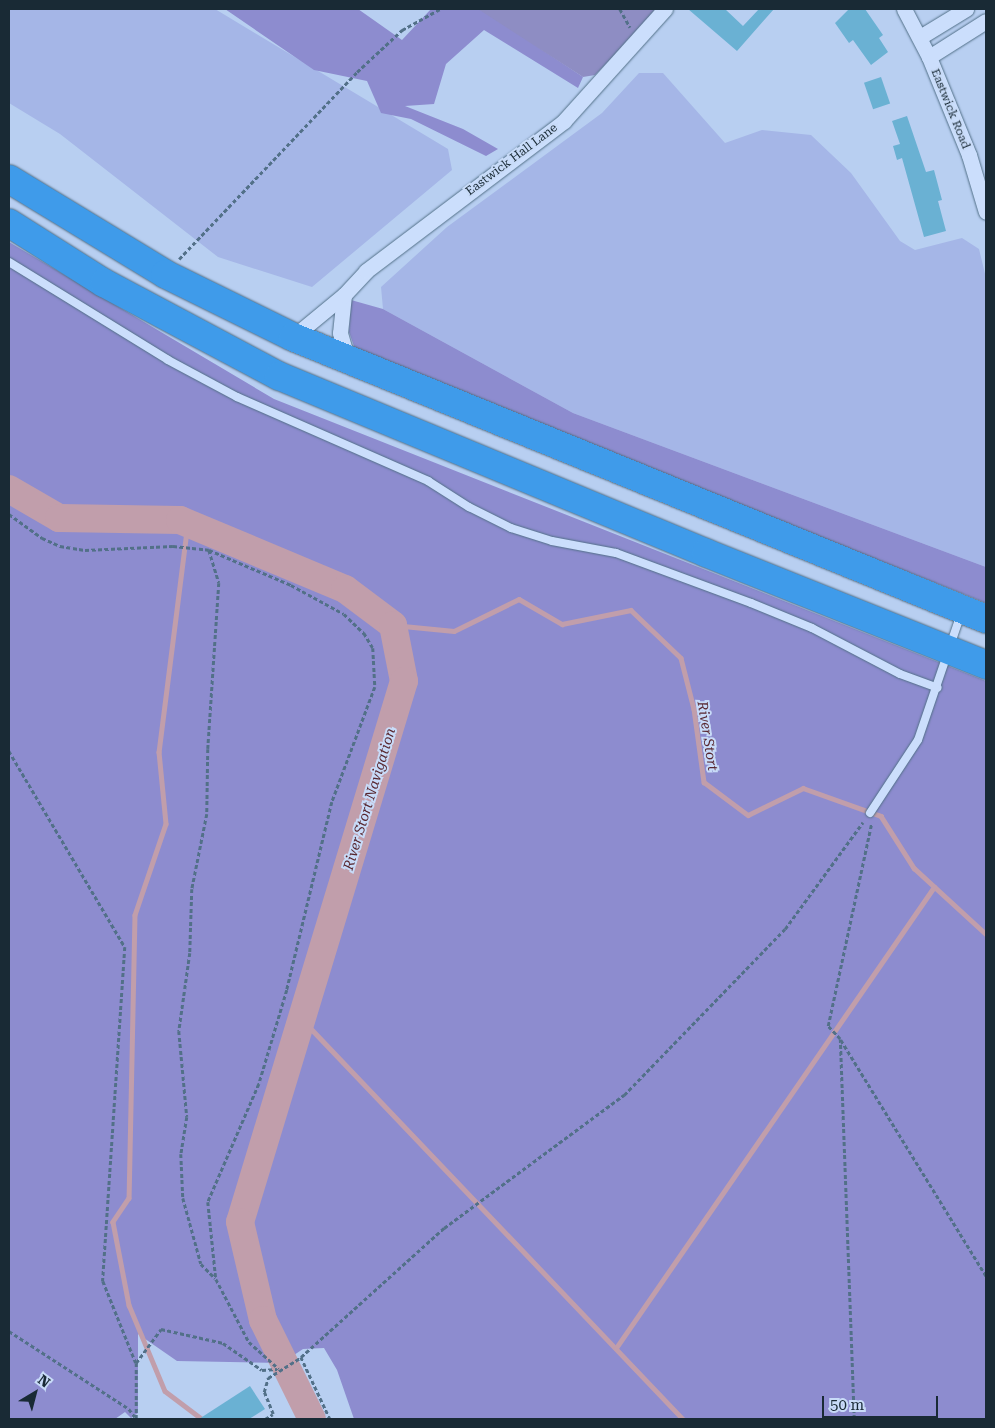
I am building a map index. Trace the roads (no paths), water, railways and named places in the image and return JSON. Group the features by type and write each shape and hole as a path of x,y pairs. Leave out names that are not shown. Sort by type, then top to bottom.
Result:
{"highway":[{"path":"9,179 164,274 348,362 975,614"},
{"path":"9,223 104,283 279,376 706,553 986,665"}],"street":[{"name":"Eastwick Hall Lane","path":"293,337 344,295 366,271 564,121 665,9"},
{"name":"Eastwick Road","path":"904,9 929,57 969,155 986,212"},
{"path":"920,37 966,9"},
{"path":"929,57 986,21"},
{"path":"344,295 340,333 348,362"}],"lane":[{"path":"9,262 168,360 228,392 428,481 469,507 511,528 552,541 616,554 751,603 821,632 900,674 938,688"},
{"path":"868,816 918,740 938,688 949,650 975,614"}],"waterway":[{"name":"River Stort Navigation","path":"9,489 59,518 180,520 345,589 393,625 404,681 240,1222 263,1320 312,1419"},
{"path":"188,523 159,752 166,824 135,915 129,1198 113,1222 129,1305 165,1391 202,1419"},
{"name":"River Stort","path":"393,625 454,631 519,599 562,624 631,610 681,658 694,709 704,782 748,815 803,788 881,816 914,868 986,934"},
{"path":"616,1348 934,887"},
{"path":"300,1017 683,1419"}]}
